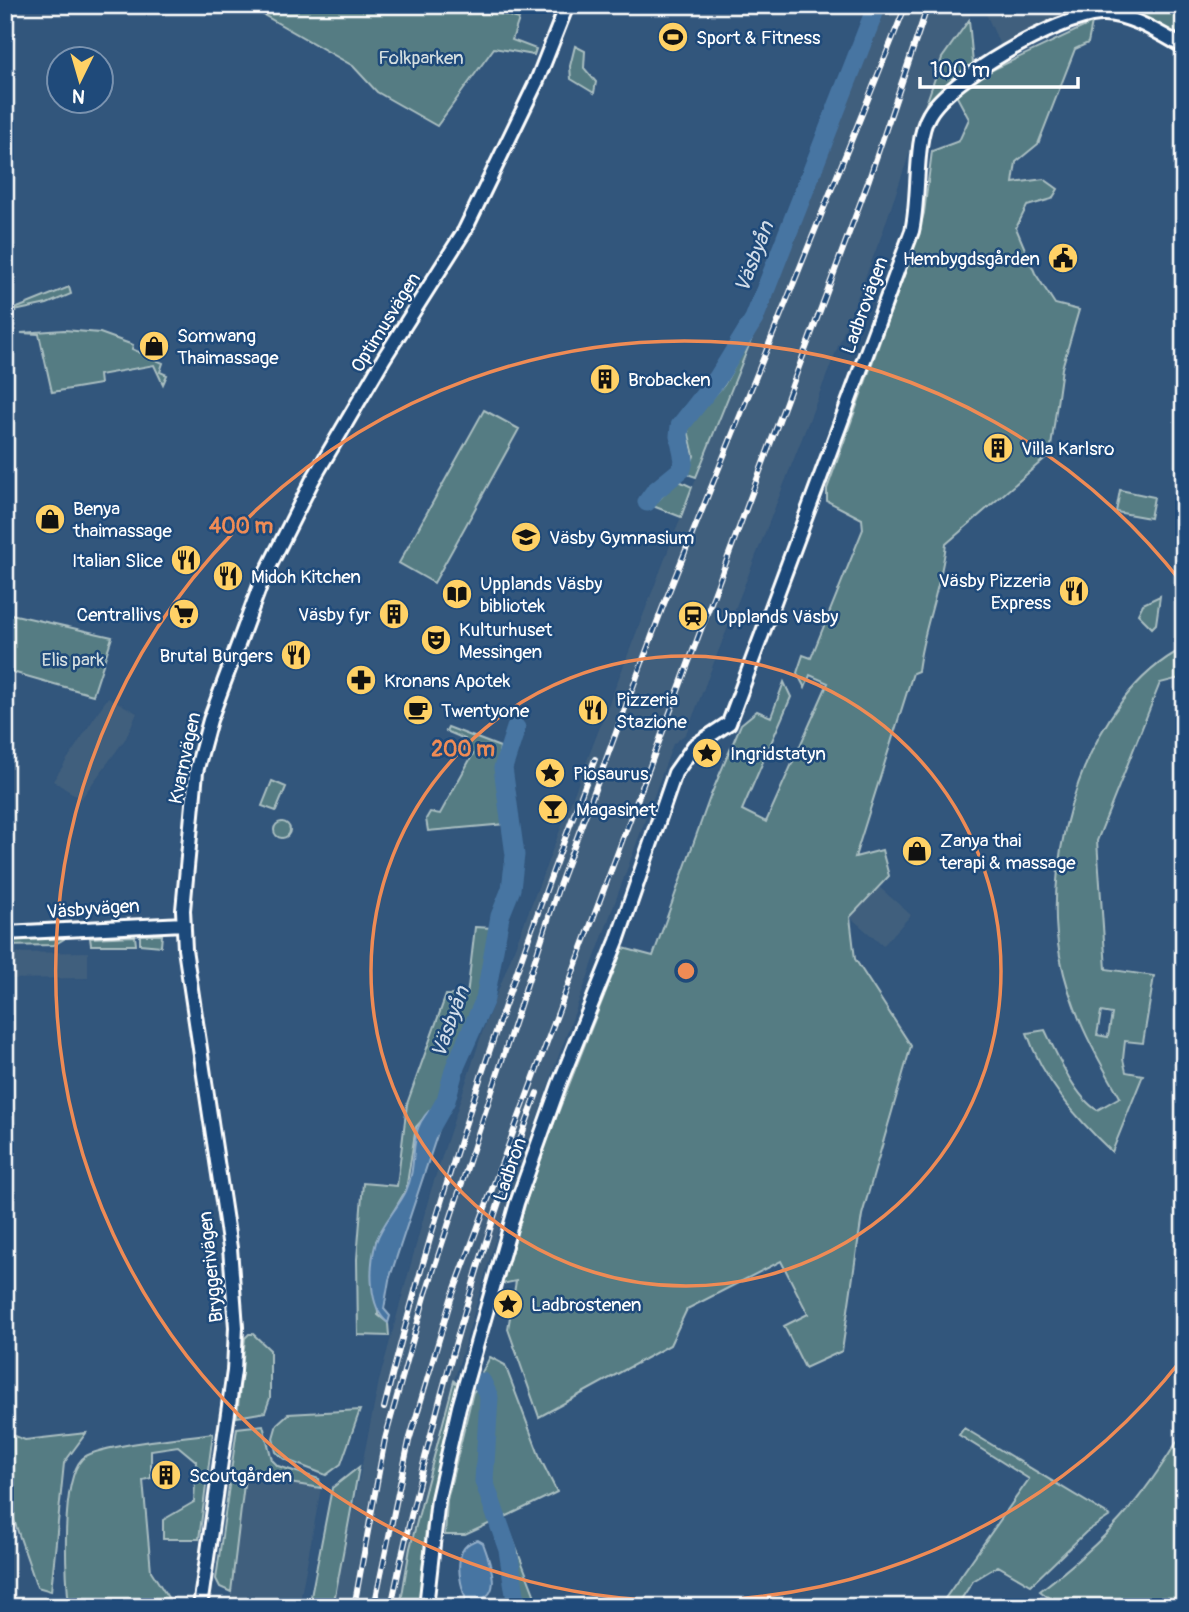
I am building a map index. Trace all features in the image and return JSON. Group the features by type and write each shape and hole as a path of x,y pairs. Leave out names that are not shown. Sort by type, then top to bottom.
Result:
{"street":[{"name":"Optimusvägen","path":"253,606 261,583 312,481 384,358 465,230 569,5"},
{"name":"Ladbrovägen","path":"683,760 694,746 729,723 912,231 918,207 919,143 928,117 943,96 963,78 1069,22 1099,14 1114,15 1184,47"},
{"name":"Kvarnvägen","path":"184,924 196,772 209,720 253,606"},
{"name":"Ladbron","path":"426,1607 438,1499 459,1407 517,1203 559,1085 617,941 675,773 683,760"},
{"name":"Väsbyvägen","path":"5,933 184,924"},
{"name":"Bryggerivägen","path":"184,924 230,1248 236,1327 234,1371 200,1607"}],"shaded area":[{"path":"884,5 977,5 942,58 881,237 686,734 673,744 554,1069 500,1224 454,1381 410,1548 400,1607 333,1607 379,1381 431,1190 484,1027 681,517"},
{"path":"982,5 1086,5 1001,47"},
{"path":"108,697 137,713 126,738 81,799 53,781"},
{"path":"878,886 911,915 883,946 850,917"},
{"path":"88,952 88,978 5,979 5,953"},
{"name":"Väsbyån","path":"435,1106 444,1114 389,1280 384,1309 390,1316 388,1323 377,1307 372,1286 376,1242 406,1191 416,1134 426,1114"},
{"path":"245,1476 321,1488 299,1607 229,1607"},
{"path":"478,1540 483,1543 492,1572 492,1590 479,1600 466,1600 461,1583 460,1556 469,1543"}],"green space":[{"name":"Folkparken","path":"225,5 472,5 519,19 512,40 536,49 534,55 494,48 437,126 377,92 353,66 253,9"},
{"path":"1125,5 1184,5 1184,39 1125,12"},
{"path":"969,20 973,64 950,81 925,107 942,58"},
{"path":"1092,23 1088,43 1075,49 1038,144 1016,162 1013,183 1044,179 1058,189 1052,199 1027,206 1016,228 1035,273 1055,304 1079,310 1062,368 1050,454 946,544 918,671 913,673 855,857 882,850 889,876 850,917 855,959 911,1046 862,1215 842,1351 805,1368 784,1326 808,1314 781,1261 687,1309 670,1345 539,1417 508,1329 516,1281 502,1284 535,1171 623,948 653,956 710,797 741,724 757,711 771,717 784,682 791,697 742,810 766,822 828,683 810,675 805,688 797,673 803,655 811,658 863,529 862,519 827,501 827,489 916,241 924,213 932,151 959,141 969,119 956,95 975,78"},
{"path":"575,46 585,51 584,68 596,82 594,93 571,79 570,66"},
{"path":"69,287 71,294 47,304 5,313"},
{"path":"756,328 696,477 687,474 694,456 687,426 724,385"},
{"path":"64,330 100,333 133,345 132,349 163,363 160,372 167,375 163,384 154,365 99,375 100,384 52,392 39,334 21,333"},
{"path":"484,410 519,429 434,583 399,563"},
{"path":"677,480 692,487 681,517 653,506"},
{"path":"1120,490 1154,497 1150,518 1116,512"},
{"path":"1160,596 1156,624 1152,628 1138,614 1143,604"},
{"name":"Elis park","path":"11,614 112,637 93,695 5,670 5,626"},
{"path":"1184,648 1184,677 1160,683 1097,841 1106,969 1154,976 1143,1043 1125,1041 1123,1059 1126,1072 1143,1075 1112,1152 1086,1126 1051,1082 1027,1033 1045,1030 1074,1085 1097,1110 1120,1097 1084,1029 1064,975 1056,916 1058,873 1065,828 1078,783 1097,740 1121,702 1150,671","holes":["1101,1012 1112,1014 1108,1037 1097,1035"]},
{"path":"448,727 500,747 496,774 505,824 428,831 426,819 430,812 440,814 473,754 463,749 465,739 446,731"},
{"path":"272,781 286,787 276,811 262,806"},
{"path":"282,822 288,824 288,836 282,838 276,836 274,830 276,824"},
{"path":"475,927 492,928 480,999 450,1066 442,1098 416,1127 406,1190 376,1241 378,1315 388,1323 389,1336 358,1335 357,1259 363,1183 397,1186 407,1104 446,995 467,996"},
{"path":"64,934 64,939 54,945 5,946 5,939"},
{"path":"140,935 162,935 161,946 140,944"},
{"path":"135,936 136,945 91,945 90,938"},
{"path":"253,1334 270,1350 270,1398 265,1412 237,1417 245,1338"},
{"path":"490,1357 505,1365 541,1460 557,1492 503,1518 488,1470 493,1407 488,1384 481,1374"},
{"path":"454,1381 459,1386 426,1528 419,1607 400,1607 410,1548"},
{"path":"477,1388 483,1391 480,1471 493,1522 465,1535 445,1535 447,1500 473,1392"},
{"path":"360,1410 341,1464 326,1475 284,1459 276,1452 273,1438 277,1424 288,1414"},
{"path":"263,1425 272,1460 278,1466 319,1479 321,1488 245,1476 231,1592 220,1587 216,1579 237,1428"},
{"path":"964,1428 1110,1516 1086,1532 1031,1585 998,1566 973,1581 956,1607 939,1607 1029,1479 959,1435"},
{"path":"1184,1430 1184,1607 1061,1607 1040,1591 1084,1555 1121,1519 1153,1479"},
{"path":"5,1432 25,1440 86,1433 64,1463 51,1591 37,1587 5,1494"},
{"path":"213,1433 199,1539 163,1539 163,1520 194,1502 196,1461 178,1446 151,1450 151,1478 143,1480 151,1571 174,1607 69,1607 67,1508 70,1487 82,1459 90,1454 143,1442"},
{"path":"359,1467 333,1607 309,1607 332,1488"},
{"path":"507,1524 539,1607 522,1607 515,1564 504,1526"}],"waterway":[{"name":"Väsbyån","path":"647,502 655,491 682,469 684,460 679,436 680,426 717,379 754,319 877,5"},
{"name":"Väsbyån","path":"428,1132 446,1100 455,1067 485,999 500,916 511,889 515,855 503,768 516,728"},
{"name":"Väsbyån","path":"482,1382 489,1397 484,1481 508,1550 517,1607"}],"railway":[{"path":"354,1607 385,1439 426,1293 559,886 662,609 906,5"},
{"path":"374,1607 409,1441 451,1299 868,182 928,5"},
{"path":"384,1408 429,1243 480,1080 595,759"},
{"path":"391,1607 420,1476 454,1347 493,1220 537,1093"}],"place":[{"name":"Sport & Fitness","path":"673,37"},
{"name":"Hembygdsgården","path":"1063,258"},
{"name":"Somwang Thaimassage","path":"154,346"},
{"name":"Brobacken","path":"605,379"},
{"name":"Villa Karlsro","path":"998,448"},
{"name":"Benya thaimassage","path":"50,519"},
{"name":"Väsby Gymnasium","path":"526,537"},
{"name":"Italian Slice","path":"186,560"},
{"name":"Midoh Kitchen","path":"228,576"},
{"name":"Väsby Pizzeria Express","path":"1074,591"},
{"name":"Upplands Väsby bibliotek","path":"457,594"},
{"name":"Centrallivs","path":"184,614"},
{"name":"Väsby fyr","path":"394,614"},
{"name":"Upplands Väsby","path":"693,616"},
{"name":"Kulturhuset Messingen","path":"436,640"},
{"name":"Brutal Burgers","path":"296,655"},
{"name":"Kronans Apotek","path":"361,680"},
{"name":"Twentyone","path":"418,710"},
{"name":"Pizzeria Stazione","path":"593,710"},
{"name":"Ingridstatyn","path":"707,753"},
{"name":"Piosaurus","path":"550,773"},
{"name":"Magasinet","path":"553,809"},
{"name":"Zanya thai terapi & massage","path":"917,851"},
{"name":"Ladbrostenen","path":"508,1304"},
{"name":"Scoutgården","path":"166,1475"}]}
